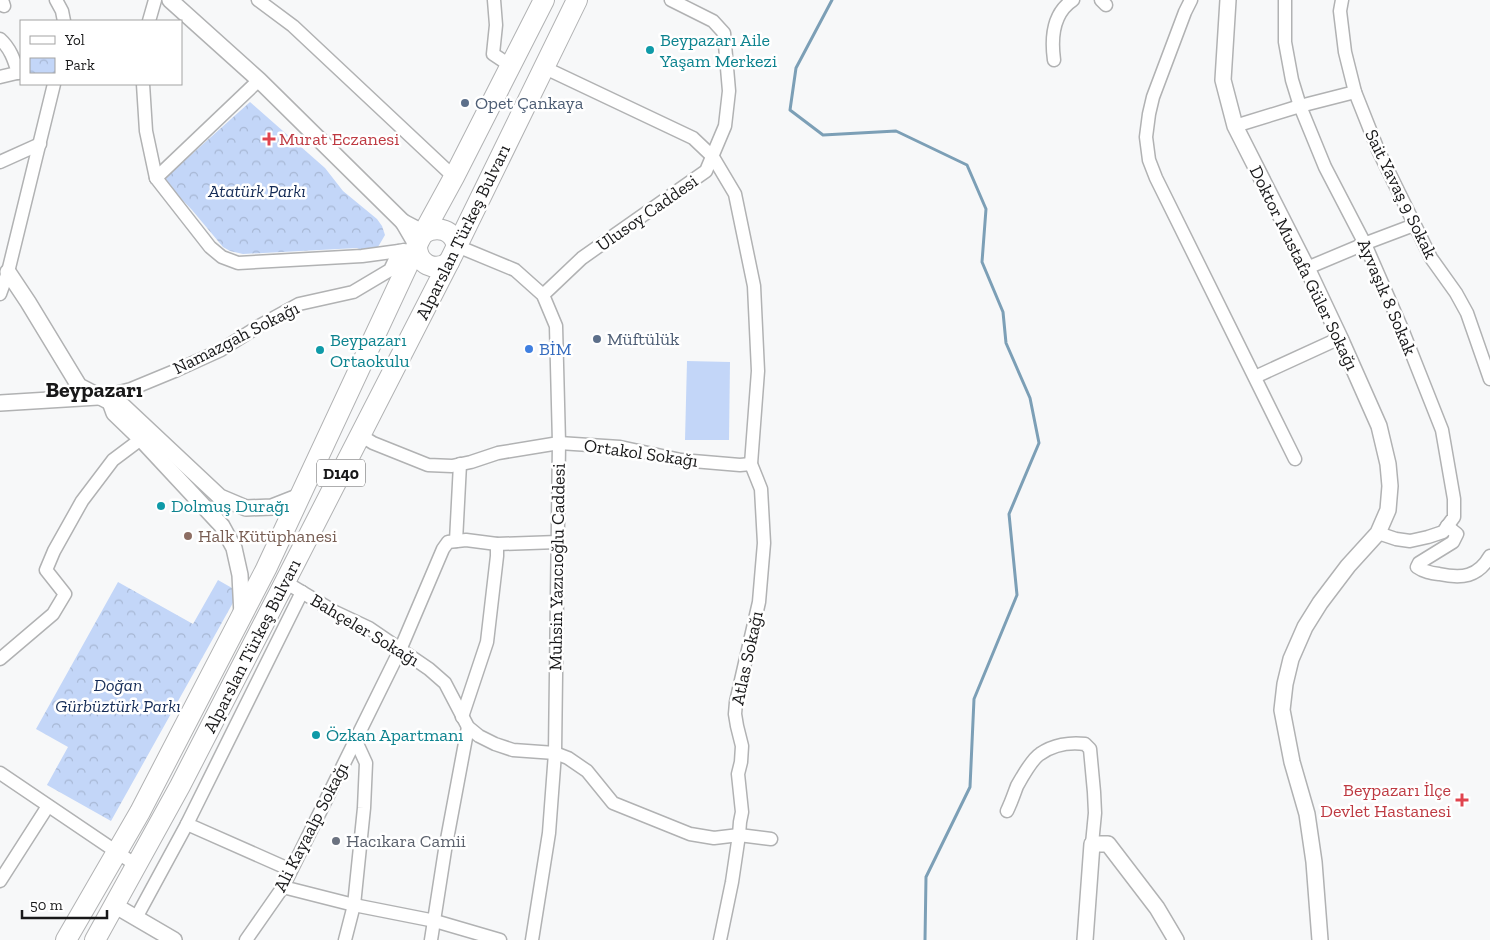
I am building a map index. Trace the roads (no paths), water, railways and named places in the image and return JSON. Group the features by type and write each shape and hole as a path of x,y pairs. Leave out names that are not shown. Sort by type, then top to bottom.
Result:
{"highway":[{"name":"Alparslan Türkeş Bulvarı","path":"66,940 140,812 266,569 413,243 454,177 544,0"},
{"name":"Alparslan Türkeş Bulvarı","path":"95,940 293,587 360,436 453,254 577,0"},
{"path":"433,228 443,230 452,236 453,254 441,267 426,265 419,257 413,243 433,228"}],"street":[{"path":"56,0 62,11 64,20"},
{"path":"149,20 155,0"},
{"path":"143,85 146,131 156,178 210,247 222,257 238,263 362,256 413,243 403,222 259,80 170,0"},
{"path":"258,0 293,26 454,177"},
{"path":"494,0 496,25 493,54 511,66"},
{"path":"544,67 694,138 713,157 725,126 730,91 724,33 713,21 671,0"},
{"path":"1054,60 1053,34 1055,27 1062,11 1072,0"},
{"path":"1191,0 1153,97 1146,137 1149,160 1160,186 1295,459"},
{"name":"Doktor Mustafa Güler Sokağı","path":"1228,0 1223,80 1235,126 1308,268 1340,338 1379,426 1388,464 1390,486 1388,510 1378,533 1348,566 1304,627 1291,659 1285,684 1282,710 1292,762 1307,814 1314,862 1320,940"},
{"name":"Ayvaşık 8 Sokak","path":"1285,0 1285,42 1292,80 1300,106 1325,167 1365,244 1402,329 1442,430 1454,499 1454,517 1447,526"},
{"name":"Sait Yavaş 9 Sokak","path":"1342,0 1340,11 1345,52 1356,92 1378,150 1431,258 1456,293 1468,314 1490,379"},
{"path":"0,39 7,46 19,72 0,77"},
{"path":"156,178 259,80"},
{"path":"0,294 8,272 54,85"},
{"path":"1235,126 1300,106 1356,92"},
{"path":"0,162 40,144"},
{"name":"Ulusoy Caddesi","path":"543,295 582,258 706,171 713,157"},
{"name":"Ulusoy Caddesi","path":"713,157 735,194 754,286 758,371 752,464"},
{"path":"1308,268 1414,225"},
{"name":"Namazgah Sokağı","path":"105,400 212,354 299,304 353,292 390,270 413,243"},
{"name":"Muhsin Yazıcıoğlu Caddesi","path":"453,254 514,270 543,295 556,326 559,443 554,754 549,833 532,940"},
{"path":"8,272 79,386 105,400 123,406 220,497 246,508 272,507 300,496"},
{"path":"1255,377 1340,338"},
{"path":"0,403 105,400"},
{"path":"105,400 114,413 142,439 222,526 234,548 240,575 242,615"},
{"name":"Ortakol Sokağı","path":"360,436 428,465 452,466 498,453 559,443 620,447 682,460 740,465 752,464"},
{"path":"0,659 53,614 66,594 46,570 54,551 82,501 113,460 142,439"},
{"path":"460,464 456,541 466,540 497,544 558,542"},
{"name":"Atlas Sokağı","path":"720,940 732,882 742,812 738,774 742,746 735,714 736,702 759,602 764,543 761,489 752,464"},
{"path":"1378,533 1396,540 1410,541 1443,532 1447,526 1457,534 1453,542 1419,563 1417,567 1423,571 1447,576 1463,577 1475,573 1490,556"},
{"name":"Ali Kayaalp Sokağı","path":"246,940 283,887 400,650 443,549 448,542 456,541"},
{"path":"431,940 465,722 487,642 497,544"},
{"path":"136,918 188,824 293,587"},
{"name":"Bahçeler Sokağı","path":"293,587 335,612 369,628 429,669 445,683 465,722"},
{"path":"465,722 479,736 513,750 554,754 568,758 587,771 614,803 637,814 690,834 714,838 739,835 771,839"},
{"path":"346,940 354,905 364,808 366,763 355,739"},
{"path":"1007,811 1017,786 1028,767 1039,754 1056,746 1074,743 1085,744 1090,749 1095,813 1085,940"},
{"path":"0,773 136,865"},
{"path":"0,881 48,806"},
{"path":"188,824 291,870"},
{"path":"1092,844 1108,844 1157,908 1176,940"},
{"path":"283,887 354,905 435,921 500,940"},
{"path":"114,905 174,940"}],"waterway":[{"path":"832,0 796,68 790,110 823,135 896,131 967,165 986,209 982,262 1003,312 1006,343 1030,398 1039,443 1009,514 1017,595 974,699 970,787 926,877 925,940"}],"place":[{"name":"Beypazarı Aile Yaşam Merkezi","path":"650,50"},
{"name":"Opet Çankaya","path":"465,103"},
{"name":"Murat Eczanesi","path":"269,139"},
{"name":"Müftülük","path":"597,339"},
{"name":"BİM","path":"529,349"},
{"name":"Beypazarı Ortaokulu","path":"320,350"},
{"name":"Dolmuş Durağı","path":"161,506"},
{"name":"Halk Kütüphanesi","path":"188,536"},
{"name":"Özkan Apartmanı","path":"316,735"},
{"name":"Beypazarı İlçe Devlet Hastanesi","path":"1462,800"},
{"name":"Hacıkara Camii","path":"336,841"}],"district":[{"name":"Beypazarı","path":"94,389"}],"park label":[{"name":"Atatürk Parkı","path":"257,191"},
{"name":"Doğan Gürbüztürk Parkı","path":"118,695"}]}
